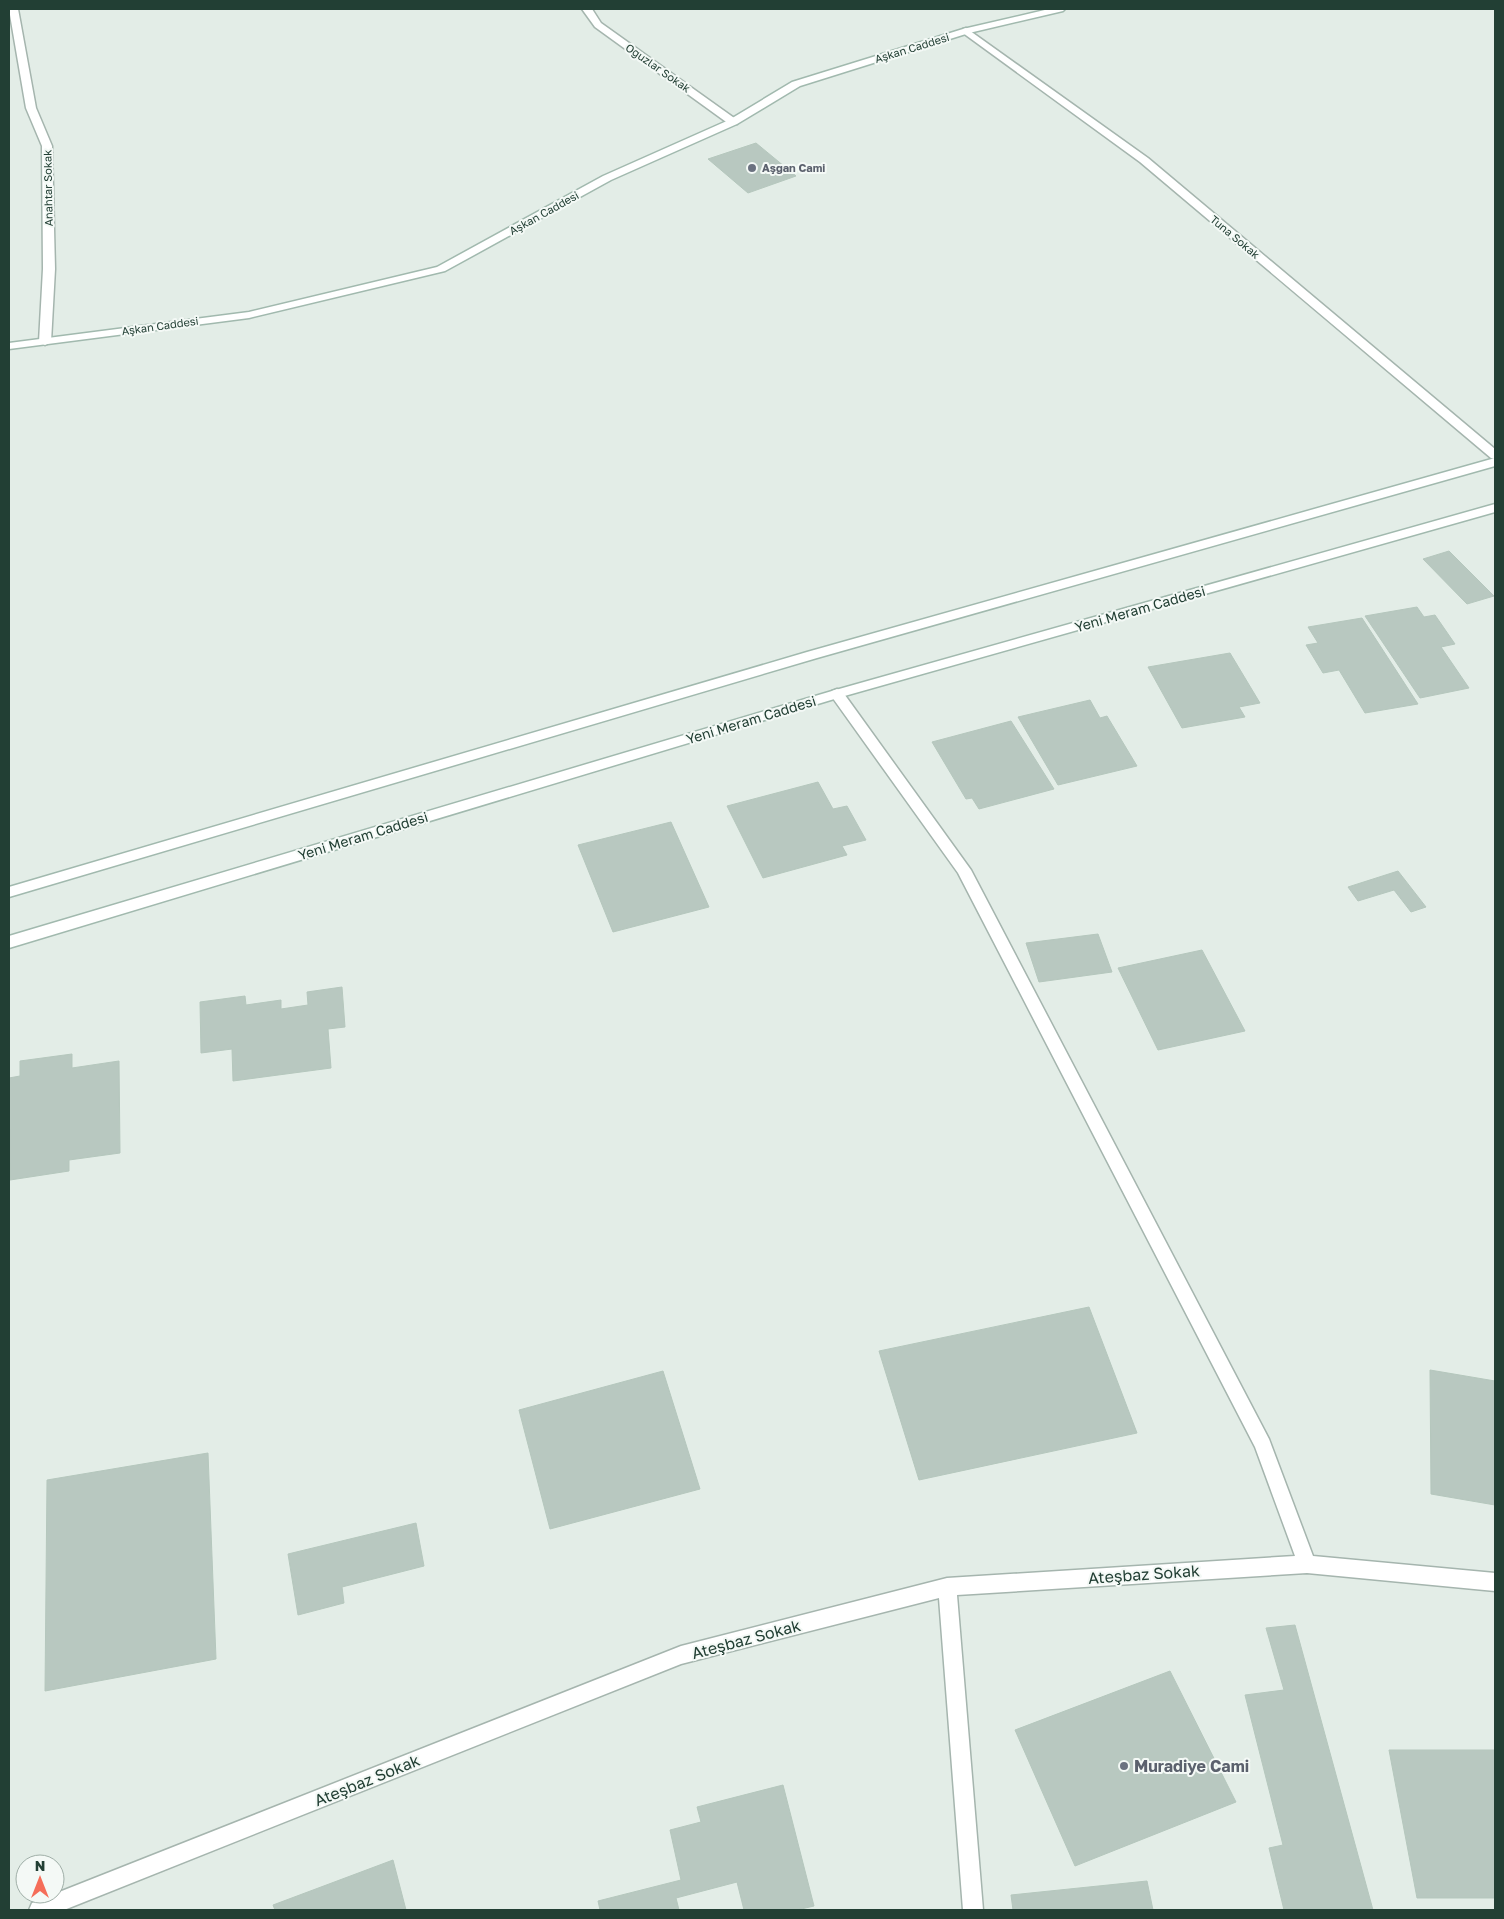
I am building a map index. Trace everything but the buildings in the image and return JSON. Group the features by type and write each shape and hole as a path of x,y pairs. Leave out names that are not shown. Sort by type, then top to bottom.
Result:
{"street":[{"name":"Anahtar Sokak","path":"13,9 31,108 48,146 49,269 45,342"},
{"name":"Oğuzlar Sokak","path":"587,9 598,25 733,122"},
{"name":"Aşkan Caddesi","path":"9,346 249,315 441,269 607,178 733,122 796,84 966,31 1060,9"},
{"name":"Tuna Sokak","path":"966,31 1144,160 1495,455"},
{"path":"9,892 802,658 1495,462"},
{"name":"Yeni Meram Caddesi","path":"9,942 837,694 1495,508"},
{"path":"837,694 964,870 1263,1445 1307,1564"},
{"name":"Ateşbaz Sokak","path":"39,1910 681,1656 947,1587 1307,1564 1495,1582"},
{"path":"947,1587 973,1910"}],"place":[{"name":"Aşgan Cami","path":"752,168"},
{"name":"Muradiye Cami","path":"1124,1766"}]}
